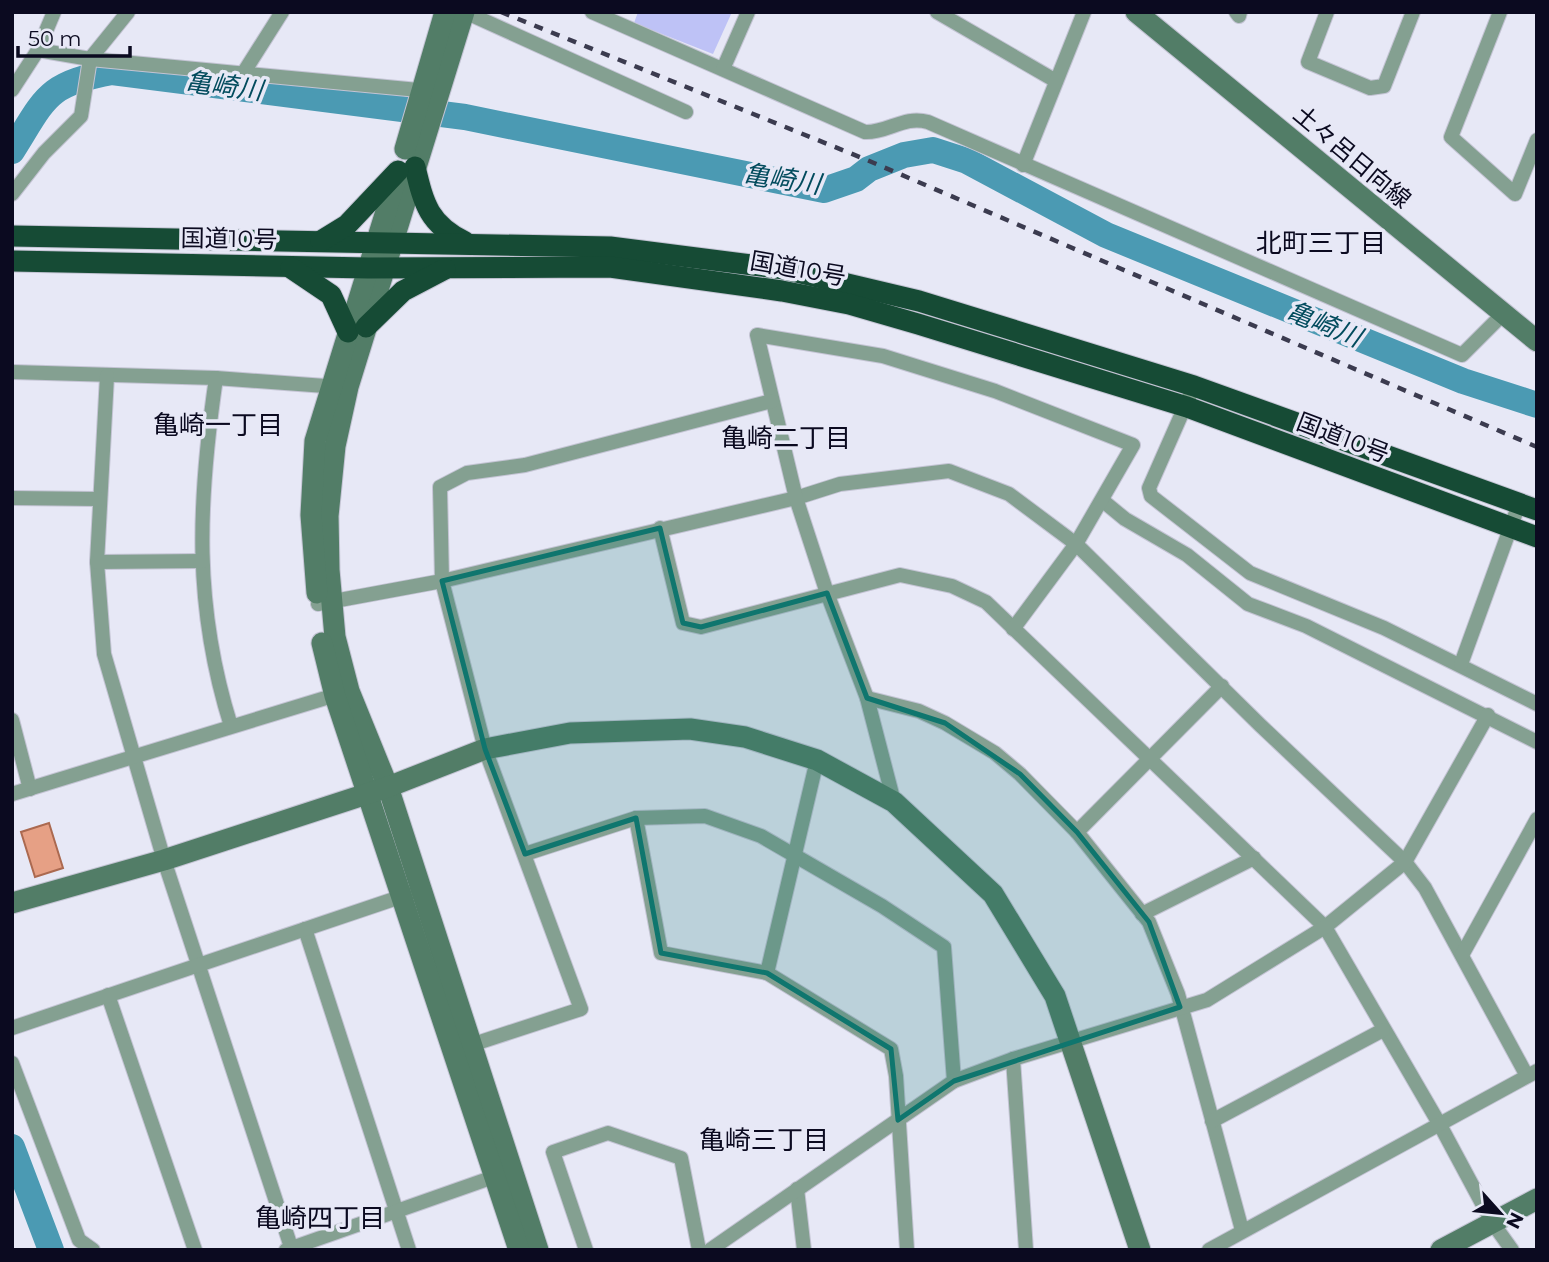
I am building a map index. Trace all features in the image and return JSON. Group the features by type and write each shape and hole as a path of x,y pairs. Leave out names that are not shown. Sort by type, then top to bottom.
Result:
{"highway":[{"path":"319,242 347,225 406,169 432,218 446,233 468,244"},
{"name":"国道10号","path":"12,236 611,247 784,269 919,301 1194,386 1528,507"},
{"name":"国道10号","path":"12,261 288,267 610,267 809,296 918,324 1187,407 1537,537"},
{"path":"288,267 331,295 357,329 403,291 450,267"}],"street":[{"path":"12,90 38,50 54,12"},
{"path":"12,194 44,153 81,116 90,59 128,12"},
{"path":"244,72 282,12"},
{"path":"445,12 430,91 340,387 328,516 325,604 335,637 342,693 378,790 503,1174 538,1250"},
{"path":"430,91 464,12 685,112"},
{"path":"592,12 620,18 723,69 865,132 876,132 917,119 1462,355 1502,315"},
{"path":"723,69 748,12"},
{"path":"937,12 1056,81"},
{"path":"1023,165 1084,12"},
{"name":"土々呂日向線","path":"1136,12 1537,341"},
{"path":"1327,12 1308,62 1370,88 1384,86 1413,12"},
{"path":"1500,12 1451,137 1515,194 1537,140"},
{"path":"38,50 90,59 430,91"},
{"path":"894,802 867,698 827,593 796,498 757,335 883,356 995,391 1133,446 1076,544 1013,629"},
{"path":"12,372 216,378 340,387"},
{"path":"107,376 98,499 97,562 104,654 131,755 290,1249 503,1174"},
{"path":"216,378 201,503 202,561 217,681 231,726"},
{"path":"1194,386 1149,488 1151,496 1250,573 1384,628 1537,704"},
{"path":"471,1045 581,1009 485,749 442,580 440,487 467,473 525,465 772,401"},
{"path":"325,604 442,580 796,498 840,484 949,471 1009,494 1076,544 1405,862 1425,888 1532,1074 1209,1250"},
{"path":"12,498 98,499"},
{"path":"1103,501 1125,519 1187,555 1248,604 1306,626 1488,715 1537,742"},
{"path":"1461,664 1510,528 1528,507"},
{"path":"660,528 684,623 701,627 900,575 952,586 986,602 1325,927 1440,1125 1492,1222 1512,1250"},
{"path":"97,562 202,561"},
{"path":"1077,832 1222,686"},
{"path":"12,794 131,755 342,693"},
{"path":"867,698 919,711 971,738 1020,774 1077,832 1142,914 1164,958 1181,1007 1242,1230"},
{"path":"710,1250 954,1081 1013,1059 1207,1000 1325,927 1405,862 1488,715"},
{"path":"12,720 30,789"},
{"path":"12,903 164,860 378,790 485,749 570,733 690,729 746,737 817,760 894,802 993,894 1055,996 1140,1250"},
{"path":"767,973 797,856 817,760"},
{"path":"525,854 636,818 705,816 761,836 883,906 944,947 954,1081"},
{"path":"636,818 661,953 767,973 891,1049 907,1250"},
{"path":"1462,955 1537,819"},
{"path":"1142,914 1254,858"},
{"path":"12,1028 412,892"},
{"path":"412,892 471,1045 519,1250"},
{"path":"305,929 409,1250"},
{"path":"108,995 195,1250"},
{"path":"1212,1121 1383,1030"},
{"path":"1013,1059 1026,1250"},
{"path":"12,1063 79,1240 93,1250"},
{"path":"586,1250 553,1152 608,1133 681,1158 699,1250"},
{"path":"797,1189 804,1250"},
{"path":"1441,1250 1537,1199"}],"highlighted area":[{"path":"660,528 683,623 701,627 827,593 867,698 945,723 1020,774 1077,832 1149,922 1180,1007 954,1081 898,1120 891,1049 767,973 661,953 636,818 525,854 485,749 442,581"}],"shaded area":[{"path":"638,12 732,12 713,54 634,23"}],"building":[{"path":"49,823 63,868 35,877 21,832"}],"waterway":[{"name":"亀崎川","path":"12,151 41,105 60,88 112,72 465,117 824,190 856,179 869,169 904,155 933,150 967,161 1106,235 1463,381 1537,405"},
{"name":"亀崎川","path":"12,1147 51,1250"}],"railway":[{"path":"501,12 867,160 1537,447"}],"district":[{"name":"北町三丁目","path":"1321,243"},
{"name":"亀崎一丁目","path":"218,425"},
{"name":"亀崎二丁目","path":"786,438"},
{"name":"亀崎三丁目","path":"764,1140"},
{"name":"亀崎四丁目","path":"320,1218"}]}
